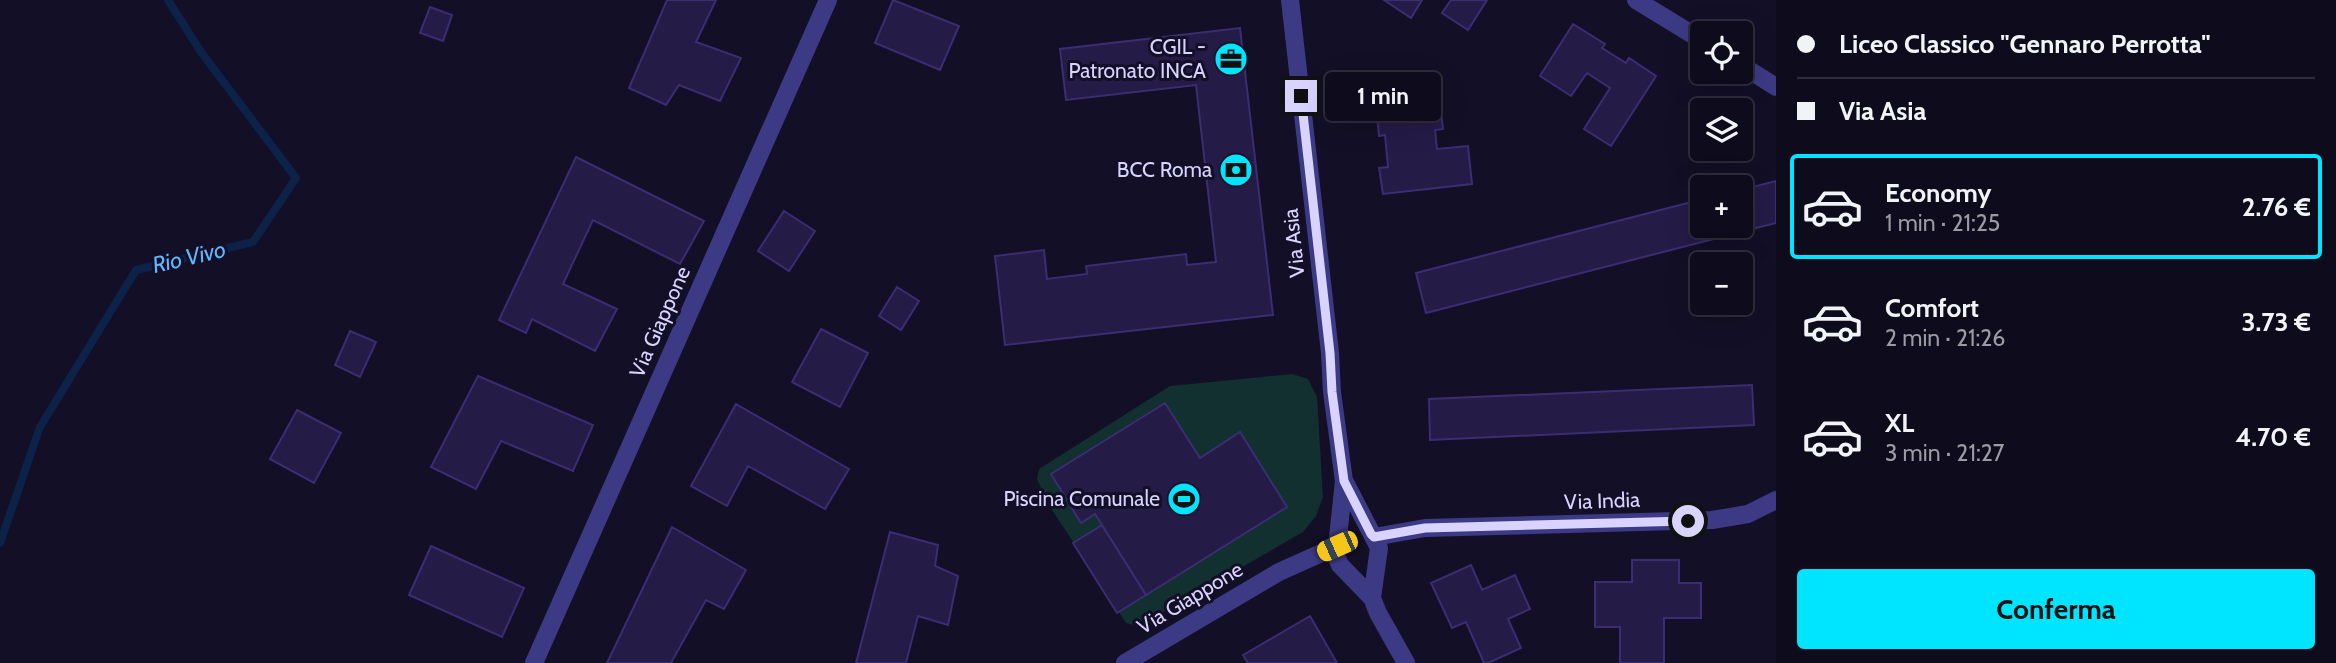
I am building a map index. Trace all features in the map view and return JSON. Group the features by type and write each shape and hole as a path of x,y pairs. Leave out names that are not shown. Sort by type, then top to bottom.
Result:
{"street":[{"name":"Via Giappone","path":"534,663 828,0"},
{"name":"Via Asia","path":"1290,0 1344,481 1336,556 1342,567"},
{"path":"1636,0 1690,33"},
{"path":"1753,73 1776,87"},
{"name":"Via Asia","path":"1344,481 1376,545"},
{"name":"Via India","path":"1376,545 1425,528 1712,520 1748,514 1776,500"},
{"path":"1338,544 1345,534 1363,531 1376,545 1372,598"},
{"name":"Via Giappone","path":"1125,663 1279,572 1338,544"},
{"path":"1342,567 1353,573 1365,573 1374,566 1376,545"},
{"name":"Via Giappone","path":"1279,572 1342,567"},
{"path":"1342,567 1372,598 1406,663"}],"green space":[{"name":"Piscina Comunale","path":"1292,374 1308,379 1317,397 1323,497 1316,516 1303,532 1149,621 1138,626 1126,623 1047,502 1037,479 1039,469 1170,386"}],"building":[{"path":"667,0 716,0 696,42 741,58 720,101 679,85 666,105 629,88"},
{"path":"893,0 959,26 940,70 875,43"},
{"path":"1384,0 1422,0 1411,18"},
{"path":"1451,0 1487,0 1468,30 1442,13"},
{"path":"430,7 452,15 443,41 420,33"},
{"path":"1573,24 1605,44 1602,48 1626,63 1629,58 1656,76 1611,146 1584,129 1610,88 1587,73 1571,96 1540,76"},
{"path":"1240,28 1273,315 1005,345 995,256 1044,250 1047,279 1087,274 1086,266 1186,254 1187,265 1216,262 1196,85 1066,100 1060,49"},
{"path":"1438,88 1443,129 1435,130 1437,149 1468,146 1472,184 1383,194 1379,168 1388,167 1385,135 1379,136 1375,95"},
{"path":"576,157 704,221 680,264 593,220 563,284 617,309 595,351 532,319 526,333 499,320"},
{"path":"1776,181 1776,223 1753,229 1753,187"},
{"path":"1690,202 1690,238 1718,238 1426,313 1416,273"},
{"path":"784,211 815,231 789,271 758,251"},
{"path":"897,287 919,301 901,330 879,316"},
{"path":"821,329 868,353 840,407 792,382"},
{"path":"350,331 376,342 360,377 335,365"},
{"path":"478,376 593,425 573,471 501,441 476,489 431,467"},
{"path":"1752,385 1754,425 1430,440 1429,399"},
{"path":"1165,403 1200,458 1240,432 1287,507 1146,595 1095,514 1081,523 1051,474"},
{"path":"736,404 849,469 825,509 748,466 727,506 691,486"},
{"path":"297,410 341,433 314,483 270,459"},
{"path":"1102,525 1146,595 1117,613 1073,543"},
{"path":"672,527 746,570 724,609 706,600 671,663 607,663"},
{"path":"890,532 938,545 935,566 958,576 948,625 918,616 906,663 856,663"},
{"path":"431,546 524,588 502,637 409,595"},
{"path":"1632,560 1679,560 1679,583 1701,583 1701,618 1664,618 1664,663 1620,663 1620,627 1595,627 1595,582 1632,582"},
{"path":"1471,565 1482,590 1515,575 1530,609 1508,619 1521,648 1488,663 1484,663 1466,622 1452,628 1431,583"},
{"path":"1310,616 1337,663 1248,663 1243,655"}],"waterway":[{"name":"Rio Vivo","path":"0,543 40,427 136,270 253,242 296,178 201,52 168,0"}],"place":[{"name":"CGIL - Patronato INCA","path":"1231,59"},
{"name":"BCC Roma","path":"1236,170"},
{"name":"Piscina Comunale","path":"1184,499"}],"route":[{"path":"1301,96 1344,481 1371,534 1374,537 1425,528 1688,521"}]}
